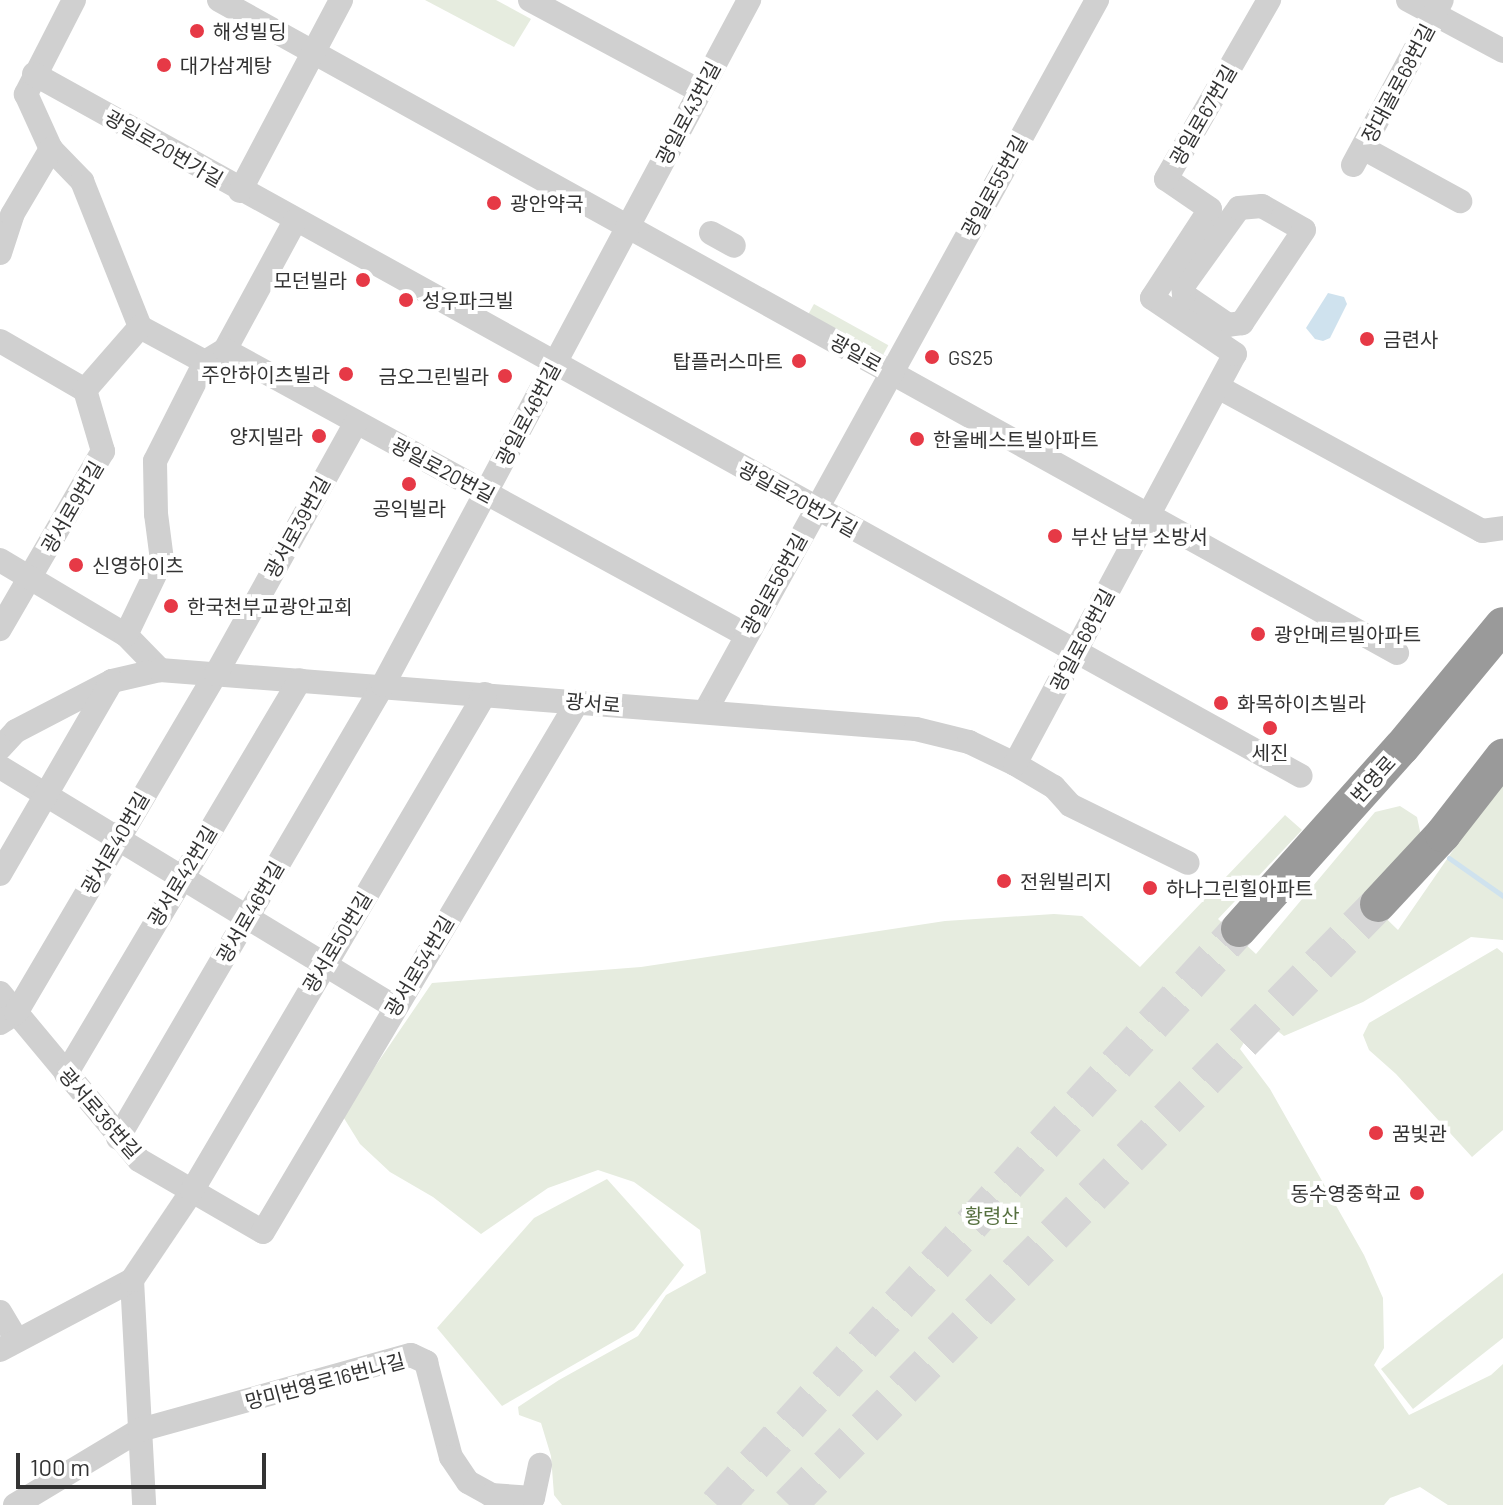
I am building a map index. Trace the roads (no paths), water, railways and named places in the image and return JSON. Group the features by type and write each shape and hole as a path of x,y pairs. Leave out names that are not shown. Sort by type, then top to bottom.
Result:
{"highway":[{"name":"번영로","path":"1239,929 1402,747 1503,625"},
{"path":"1378,904 1443,834 1503,757"}],"street":[{"path":"0,341 85,390 140,327 82,181 51,149 26,94 74,0"},
{"name":"광일로","path":"219,0 1397,653"},
{"path":"240,191 341,0"},
{"name":"광일로43번길","path":"628,227 749,0"},
{"name":"광일로55번길","path":"891,372 1097,0"},
{"name":"광일로67번길","path":"1149,515 1235,354 1152,298 1210,209 1166,179 1269,0"},
{"path":"1408,0 1438,7 1503,51"},
{"path":"538,4 700,91"},
{"name":"장대골로68번길","path":"1438,7 1358,156 1460,201"},
{"name":"광일로20번가길","path":"34,74 240,191 1301,776"},
{"path":"0,253 12,215 51,149"},
{"path":"1262,206 1304,230 1242,323 1228,325 1184,295 1183,286 1239,208 1262,206"},
{"path":"126,635 162,560 156,514 155,461 295,221"},
{"name":"광일로46번길","path":"383,685 628,227"},
{"path":"711,233 734,246"},
{"name":"광일로20번길","path":"140,327 215,356 356,422 746,635"},
{"name":"광일로56번길","path":"705,712 891,372"},
{"path":"1218,387 1492,530"},
{"name":"광서로9번길","path":"0,629 103,451 85,390"},
{"name":"광서로39번길","path":"216,674 356,422"},
{"name":"광일로68번길","path":"1015,764 1149,515"},
{"path":"0,560 126,635 160,670"},
{"path":"0,748 16,731 112,681 160,670"},
{"name":"광서로","path":"160,670 916,729 969,742 1015,764 1054,787 1070,805 1188,863"},
{"name":"광서로40번길","path":"8,1018 216,674"},
{"name":"광서로42번길","path":"66,1074 300,680"},
{"path":"0,874 112,681"},
{"name":"광서로46번길","path":"118,1138 383,685"},
{"name":"광서로50번길","path":"132,1280 192,1191 485,694"},
{"name":"광서로54번길","path":"263,1232 578,701"},
{"path":"0,767 395,1007"},
{"name":"광서로36번길","path":"0,993 8,1018 66,1074 139,1160 263,1232"},
{"path":"0,1312 8,1345 132,1280 144,1505"},
{"name":"망미번영로16번나길","path":"15,1505 140,1430 411,1355 426,1362 451,1457 468,1482 491,1495 533,1498 540,1465"}],"water":[{"path":"1328,293 1344,297 1347,304 1330,338 1323,341 1315,339 1306,328"}],"waterway":[{"path":"1449,858 1503,896"}],"tunnel":[{"path":"789,1505 1378,904"},
{"path":"717,1505 1239,929"}],"place":[{"name":"해성빌딩","path":"197,31"},
{"name":"대가삼계탕","path":"164,65"},
{"name":"광안약국","path":"494,203"},
{"name":"모던빌라","path":"363,280"},
{"name":"성우파크빌","path":"406,300"},
{"name":"금련사","path":"1367,339"},
{"name":"GS25","path":"932,357"},
{"name":"탑플러스마트","path":"799,361"},
{"name":"주안하이츠빌라","path":"346,374"},
{"name":"금오그린빌라","path":"505,376"},
{"name":"양지빌라","path":"319,436"},
{"name":"한울베스트빌아파트","path":"917,439"},
{"name":"공익빌라","path":"409,484"},
{"name":"부산 남부 소방서","path":"1055,536"},
{"name":"신영하이츠","path":"76,565"},
{"name":"한국천부교광안교회","path":"171,606"},
{"name":"광안메르빌아파트","path":"1258,634"},
{"name":"화목하이츠빌라","path":"1221,703"},
{"name":"세진","path":"1270,728"},
{"name":"전원빌리지","path":"1004,881"},
{"name":"하나그린힐아파트","path":"1150,888"},
{"name":"꿈빛관","path":"1376,1133"},
{"name":"동수영중학교","path":"1417,1193"}],"park label":[{"name":"황령산","path":"992,1215"}]}
